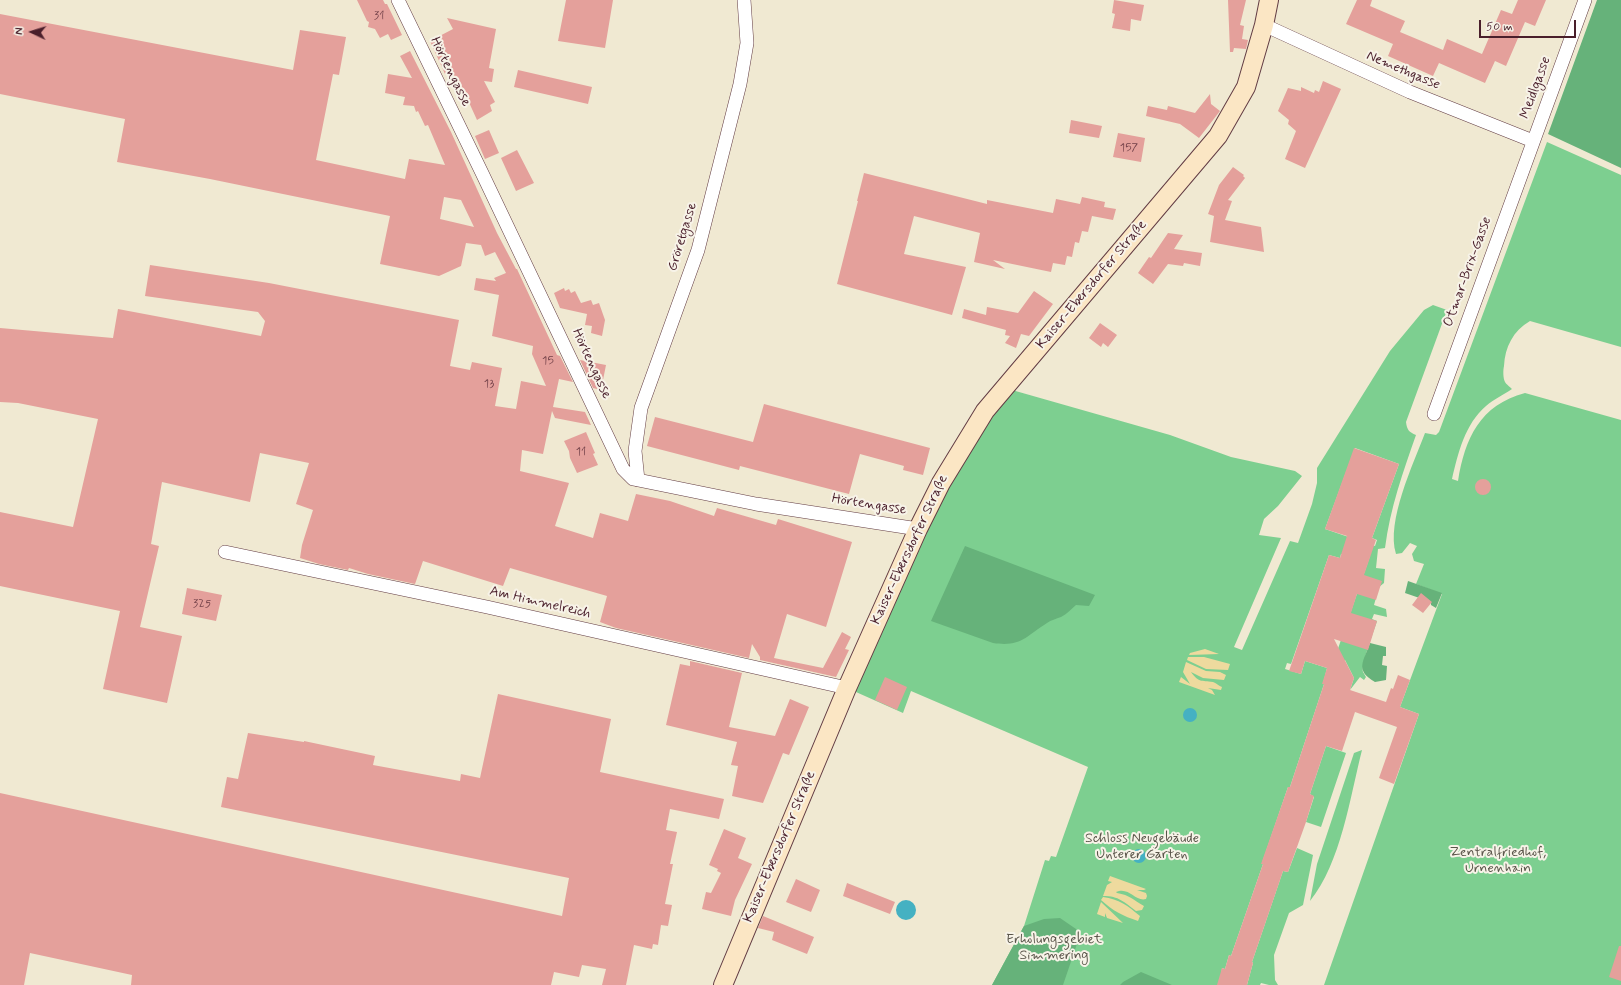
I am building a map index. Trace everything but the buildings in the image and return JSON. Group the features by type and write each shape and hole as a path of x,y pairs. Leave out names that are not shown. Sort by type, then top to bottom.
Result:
{"main road":[{"name":"Kaiser-Ebersdorfer Straße","path":"723,985 847,688 918,529 941,483 985,411 1218,136 1246,87 1264,25 1269,0"}],"street":[{"name":"Hörtengasse","path":"398,0 486,180 623,469 633,479 756,504 918,529"},
{"name":"Gröretgasse","path":"638,480 635,451 641,408 698,250 740,84 747,43 744,0"},
{"name":"Meidlgasse","path":"1533,141 1585,0"},
{"name":"Nemethgasse","path":"1264,25 1410,92 1533,141"},
{"name":"Otmar-Brix-Gasse","path":"1434,414 1533,141"},
{"name":"Am Himmelreich","path":"225,552 486,607 847,688"}],"green space":[{"path":"1597,0 1621,0 1621,168 1548,134"},
{"name":"Zentralfriedhof, Urnenhain","path":"1547,142 1621,175 1621,347 1530,321 1524,325 1511,340 1506,352 1503,372 1506,383 1512,389 1486,406 1473,421 1463,440 1452,479 1458,481 1465,451 1470,437 1477,425 1486,415 1509,398 1525,393 1621,420 1621,985 1324,985 1419,714 1400,707 1442,594 1416,584 1424,564 1414,561 1412,554 1417,546 1410,543 1402,553 1396,554 1394,541 1395,526 1402,493 1425,433 1436,435 1439,432"},
{"path":"1433,305 1447,310 1406,422 1409,430 1416,435 1394,504 1385,548 1378,549 1376,568 1385,569 1384,583 1379,587 1374,605 1386,609 1387,617 1374,614 1372,619 1377,621 1363,668 1363,672 1366,677 1364,680 1360,677 1350,690 1354,678 1345,660 1332,666 1370,556 1341,554 1340,558 1329,555 1291,664 1287,663 1285,669 1301,674 1305,661 1327,668 1324,684 1231,956 1229,955 1225,969 1222,968 1220,985 992,985 1024,926 1045,860 1049,861 1051,856 1056,857 1088,767 911,691 903,713 847,688 918,529 1005,388 1170,435 1231,457 1295,471 1302,476 1278,506 1264,519 1259,535 1281,538 1234,647 1242,650 1290,541 1298,543 1312,504 1317,483 1317,468 1390,351 1424,310","holes":["1355,448 1399,464 1372,538 1377,540 1375,546 1325,529"]},
{"path":"965,546 1095,595 1089,606 1076,605 1063,616 1049,622 1028,637 1010,644 993,643 931,621"},
{"path":"1408,581 1442,593 1436,608 1431,605 1431,602 1405,593"},
{"path":"1370,643 1386,647 1386,656 1383,656 1382,665 1387,666 1386,680 1375,682 1369,678 1363,669 1363,660"},
{"path":"1326,746 1346,753 1321,827 1306,822 1314,797 1310,794"},
{"path":"1362,750 1337,849 1321,886 1310,901 1317,864 1354,753"},
{"path":"1297,848 1313,855 1303,905 1289,913 1274,955 1275,980 1278,985 1261,983 1260,985 1247,985 1252,962 1283,871 1288,872"},
{"name":"Erholungsgebiet Simmering","path":"1060,918 1076,929 1078,941 1063,985 992,985 1024,926 1044,919"},
{"path":"1141,972 1172,985 1120,985"}],"sand":[{"path":"1205,649 1219,654 1189,655 1190,653"},
{"path":"1188,657 1204,657 1230,664 1228,670 1206,669 1187,660"},
{"path":"1186,662 1206,671 1220,672 1226,675 1224,680 1203,678 1191,672 1198,679 1213,682 1222,687 1221,690 1208,688 1212,690 1215,695 1179,682 1181,677 1190,684 1183,672"},
{"path":"1110,876 1146,889 1137,890 1146,893 1146,899 1138,898 1125,891 1116,892 1128,896 1144,906 1142,910 1136,911 1125,902 1117,898 1103,896 1107,885 1112,882 1108,881"},
{"path":"1103,897 1114,899 1127,906 1140,916 1138,921 1114,910 1101,900"},
{"path":"1101,902 1123,923 1107,918 1105,913 1105,917 1097,914"}],"water":[{"path":"1187,708 1193,708 1197,712 1197,718 1193,722 1187,722 1183,718 1183,712"},
{"path":"1139,849 1144,851 1146,856 1144,861 1139,863 1134,861 1132,856 1134,851"},
{"path":"906,900 913,903 916,910 913,917 906,920 899,917 896,910 899,903"}],"park label":[{"name":"Schloss Neugebäude Unterer Garten","path":"1142,848"}]}
